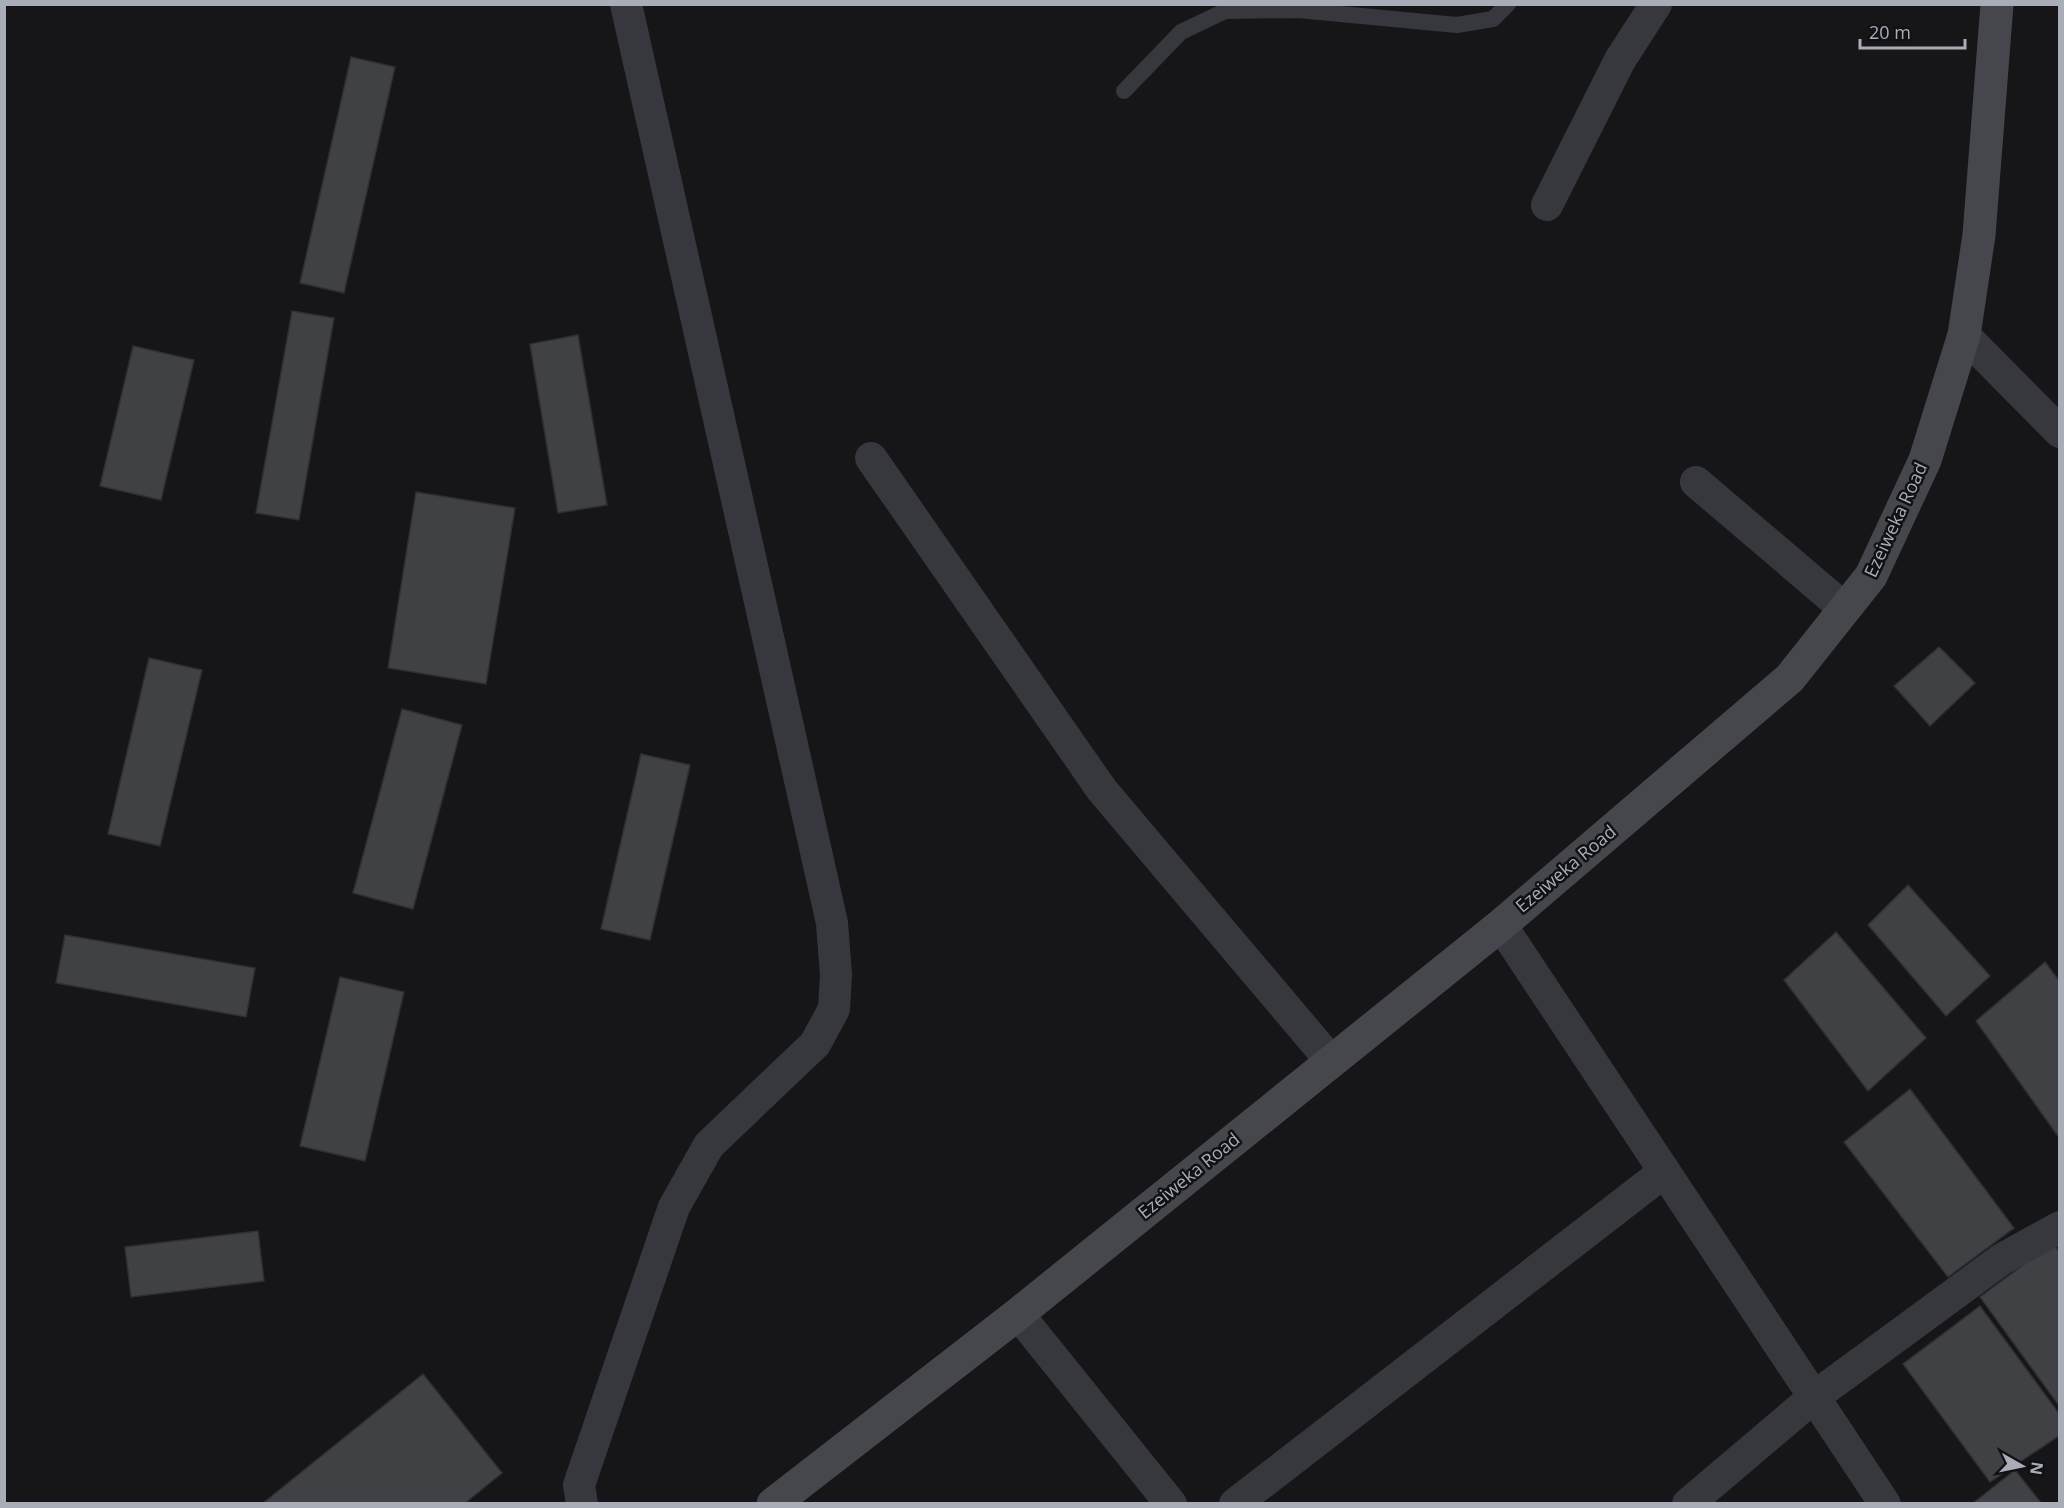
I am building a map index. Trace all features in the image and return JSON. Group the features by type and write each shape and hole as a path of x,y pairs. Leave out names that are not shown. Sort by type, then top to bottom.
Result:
{"main road":[{"name":"Ezeiweka Road","path":"773,1503 1018,1314 1501,925 1790,678 1872,576 1925,460 1964,335 1979,235 1998,4"}],"street":[{"path":"582,1503 579,1485 674,1207 709,1145 815,1044 834,1009 836,975 832,923 626,4"},
{"path":"1546,205 1620,60 1656,4"},
{"path":"1964,335 2058,426"},
{"path":"871,459 1102,790 1332,1061"},
{"path":"1696,482 1845,609"},
{"path":"1501,925 1885,1503"},
{"path":"1235,1503 1664,1172"},
{"path":"1688,1503 1814,1397 2002,1259 2060,1227"},
{"path":"1018,1314 1171,1503"}],"lane":[{"path":"1124,91 1181,32 1225,11 1298,10 1456,24 1493,19 1508,4"}],"building":[{"path":"351,57 395,67 344,293 300,283"},
{"path":"292,311 334,318 299,520 256,513"},
{"path":"578,335 607,505 558,513 530,344"},
{"path":"133,346 194,360 161,500 100,486"},
{"path":"416,492 515,508 486,684 388,668"},
{"path":"1939,647 1975,683 1930,726 1894,686"},
{"path":"149,658 202,670 160,846 108,834"},
{"path":"402,709 462,725 413,909 353,893"},
{"path":"641,754 690,765 650,940 601,929"},
{"path":"1908,885 1990,976 1946,1016 1868,925"},
{"path":"1836,932 1926,1038 1868,1091 1784,980"},
{"path":"65,935 255,968 246,1017 56,983"},
{"path":"2045,962 2060,982 2060,1139 1976,1021"},
{"path":"340,977 404,992 365,1161 300,1146"},
{"path":"1910,1089 2014,1228 1948,1277 1844,1142"},
{"path":"258,1231 264,1281 131,1297 125,1247"},
{"path":"2053,1243 2060,1253 2060,1407 1980,1297"},
{"path":"1980,1306 2060,1415 2060,1435 1990,1482 1903,1364"},
{"path":"423,1374 502,1473 464,1504 262,1504"},
{"path":"2015,1470 2042,1504 1972,1504"}]}
